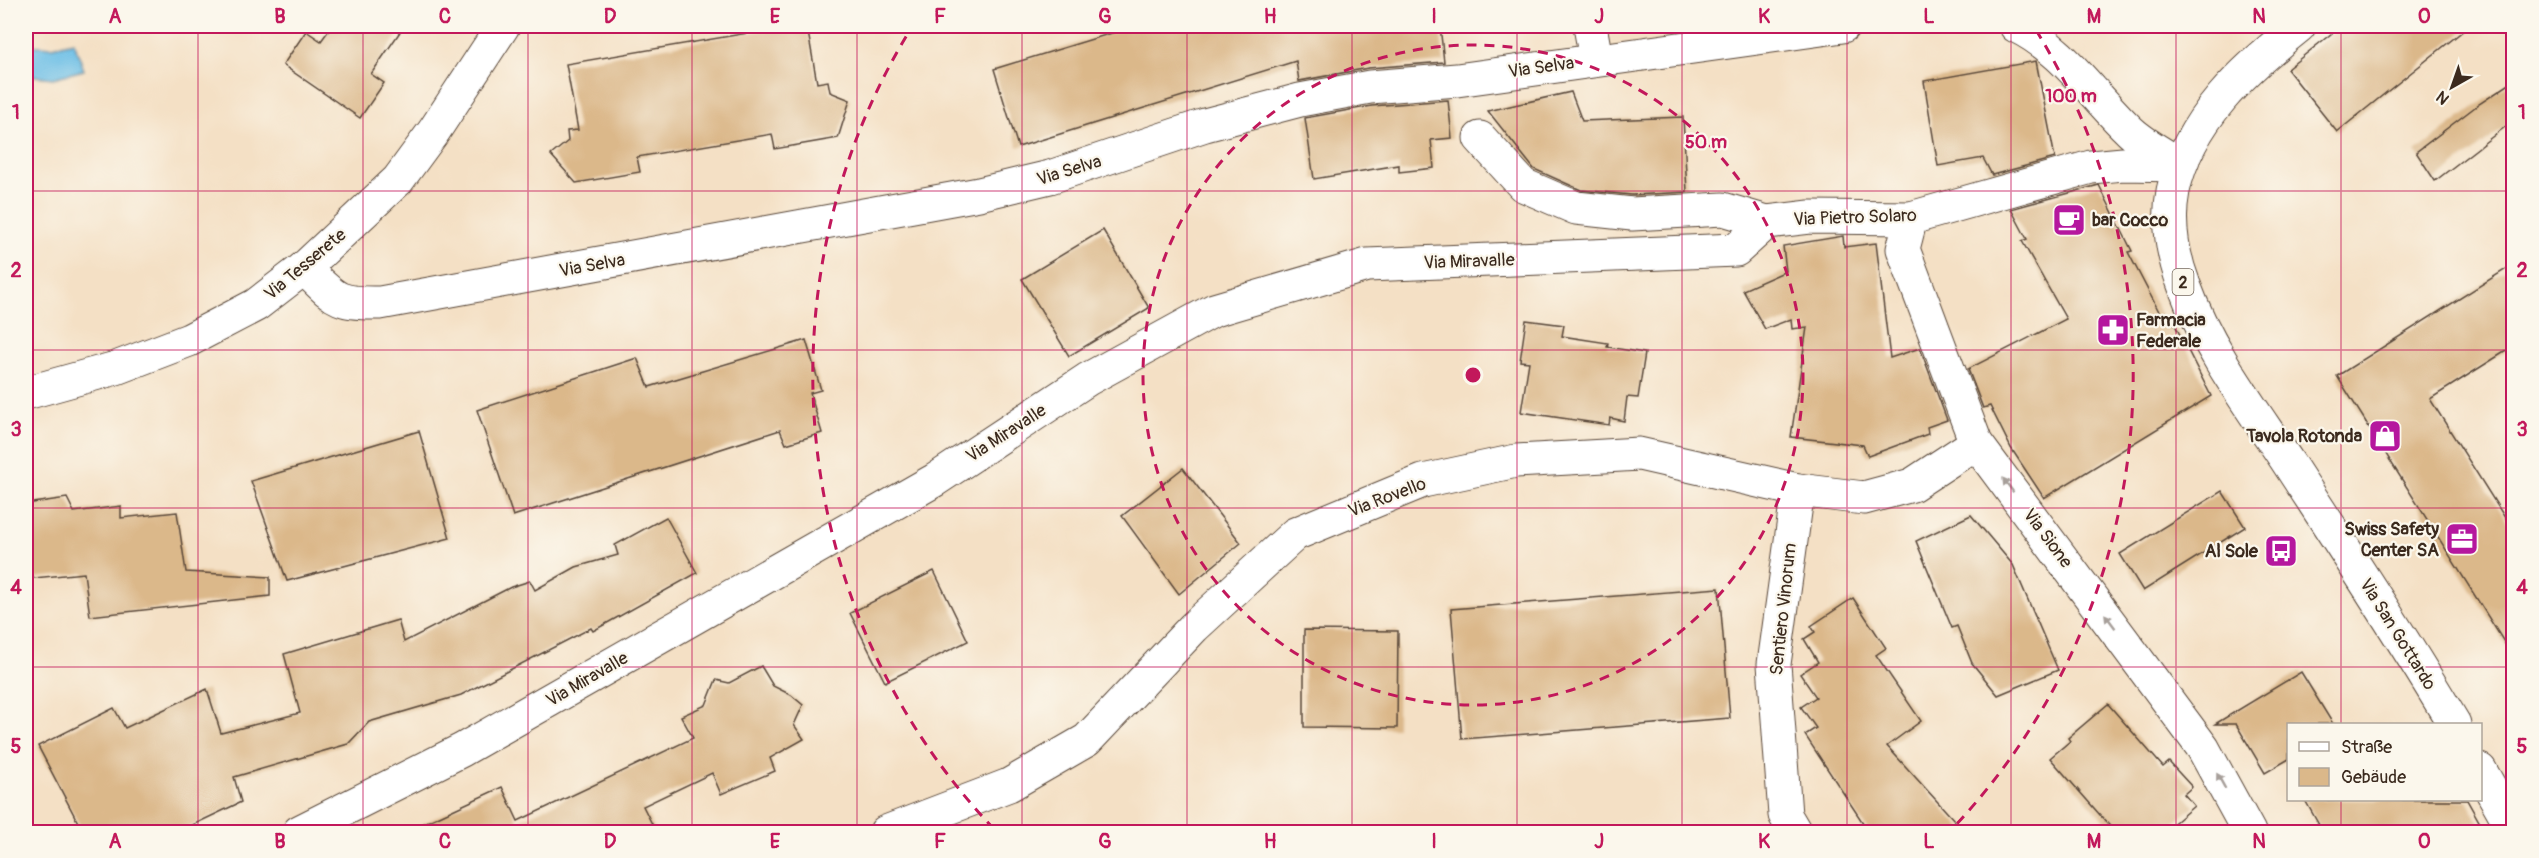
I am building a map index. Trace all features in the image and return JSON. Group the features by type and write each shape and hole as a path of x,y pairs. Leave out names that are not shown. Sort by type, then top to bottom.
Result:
{"street":[{"name":"Via Tesserete","path":"26,393 116,369 189,340 256,305 304,268 398,180 434,131 503,26"},
{"path":"1590,26 1596,60"},
{"name":"Via Selva","path":"304,268 335,297 351,303 380,303 979,194 1050,177 1205,124 1300,100 1370,87 1457,80 1843,26"},
{"path":"2016,26 2032,33 2064,60 2128,130 2180,165"},
{"name":"Via San Gottardo","path":"2300,26 2241,75 2216,104 2197,133 2180,165 2172,205 2171,227 2175,257 2184,286 2201,325 2239,388 2423,671 2453,723"},
{"name":"Via Pietro Solaro","path":"1480,138 1523,185 1576,208 1632,214 1723,209 1767,222 1810,217 1911,218 2091,167 2123,164 2180,165"},
{"name":"Via Sione","path":"1911,218 1904,249 1976,444 2203,748 2249,832"},
{"name":"Via Miravalle","path":"299,832 462,750 884,510 935,480 1088,379 1214,310 1367,265 1736,250 1767,222"},
{"name":"Via Rovello","path":"886,832 1009,785 1087,740 1194,627 1295,534 1424,481 1516,462 1639,454 1798,490 1864,498 1912,485 1976,444"},
{"name":"Sentiero Vinorum","path":"1795,832 1785,815 1774,664 1798,490"},
{"path":"2482,772 2514,830"}],"water":[{"path":"74,42 84,70 53,78 26,75 26,45 52,47"}],"building":[{"path":"332,26 404,26 371,74 384,83 360,118 283,65 306,31 321,41"},
{"path":"789,26 807,26 817,83 828,81 830,92 850,100 838,138 775,149 772,134 637,157 640,172 576,183 551,155 568,141 567,131 578,130 566,64"},
{"path":"1135,26 1440,26 1444,62 1368,68 1299,81 1296,61 1018,147 994,69"},
{"path":"2341,26 2469,26 2337,132 2287,69"},
{"path":"2036,61 2055,158 1992,175 1983,158 1938,166 1924,81"},
{"path":"2514,81 2514,120 2435,181 2416,152 2479,104"},
{"path":"1571,92 1582,121 1683,117 1687,192 1632,195 1581,190 1534,169 1488,111"},
{"path":"1448,100 1452,138 1431,140 1434,168 1399,172 1399,165 1314,179 1305,118 1372,106"},
{"path":"2099,185 2132,251 2128,252 2165,323 2172,319 2211,396 2044,498 2011,448 1990,406 1983,408 1968,369 2066,319 2022,241 2027,239 2011,209"},
{"path":"1103,230 1149,308 1069,356 1022,279"},
{"path":"1843,236 1844,247 1876,243 1890,358 1920,348 1947,420 1927,427 1928,434 1868,456 1863,445 1791,437 1807,327 1792,329 1791,319 1765,329 1743,290 1786,271 1783,246"},
{"path":"2514,264 2514,346 2430,399 2514,532 2514,658 2337,376"},
{"path":"1526,320 1564,325 1562,336 1608,343 1607,347 1645,353 1638,398 1627,397 1624,421 1610,418 1609,425 1521,412 1529,362 1520,361"},
{"path":"806,340 821,390 810,393 822,433 786,444 780,430 513,516 477,410 637,358 649,387"},
{"path":"419,431 450,538 287,581 251,481"},
{"path":"1183,468 1241,543 1179,594 1122,516"},
{"path":"2222,491 2245,527 2143,591 2120,554"},
{"path":"67,498 74,512 121,506 121,518 177,512 186,572 270,577 270,596 90,616 84,573 34,578 26,566 26,504"},
{"path":"1971,515 2013,565 2058,670 1998,695 1972,663 1957,626 1952,628 1916,541"},
{"path":"666,517 697,573 593,631 591,628 461,695 369,722 348,744 234,777 241,802 178,832 83,832 38,746 114,708 125,728 207,689 221,733 300,713 284,654 398,620 404,642 511,587 530,581 535,590 576,567 618,555 615,545"},
{"path":"934,571 968,641 885,682 850,613"},
{"path":"1719,588 1730,718 1462,739 1451,609"},
{"path":"1853,598 1886,648 1876,655 1921,721 1887,746 1965,832 1869,832 1805,735 1816,728 1801,707 1816,697 1800,674 1818,662 1804,639 1815,632 1811,626"},
{"path":"1304,630 1398,631 1397,728 1304,727"},
{"path":"761,666 773,686 791,695 803,705 794,725 804,739 770,758 775,771 721,794 712,773 643,806 656,832 405,832 502,787 518,821 693,738 681,716 706,705 716,680 729,683"},
{"path":"2301,672 2332,723 2287,723 2287,760 2265,773 2236,724 2215,724"},
{"path":"2108,704 2163,767 2169,762 2192,787 2184,794 2194,806 2163,832 2115,832 2050,758 2070,741 2068,738"},
{"path":"2306,801 2468,801 2485,832 2323,832"}],"place":[{"name":"bar Cocco","path":"2069,220"},
{"name":"Farmacia Federale","path":"2113,330"},
{"name":"Tavola Rotonda","path":"2385,436"},
{"name":"Swiss Safety Center SA","path":"2462,539"},
{"name":"Al Sole","path":"2281,551"}]}
